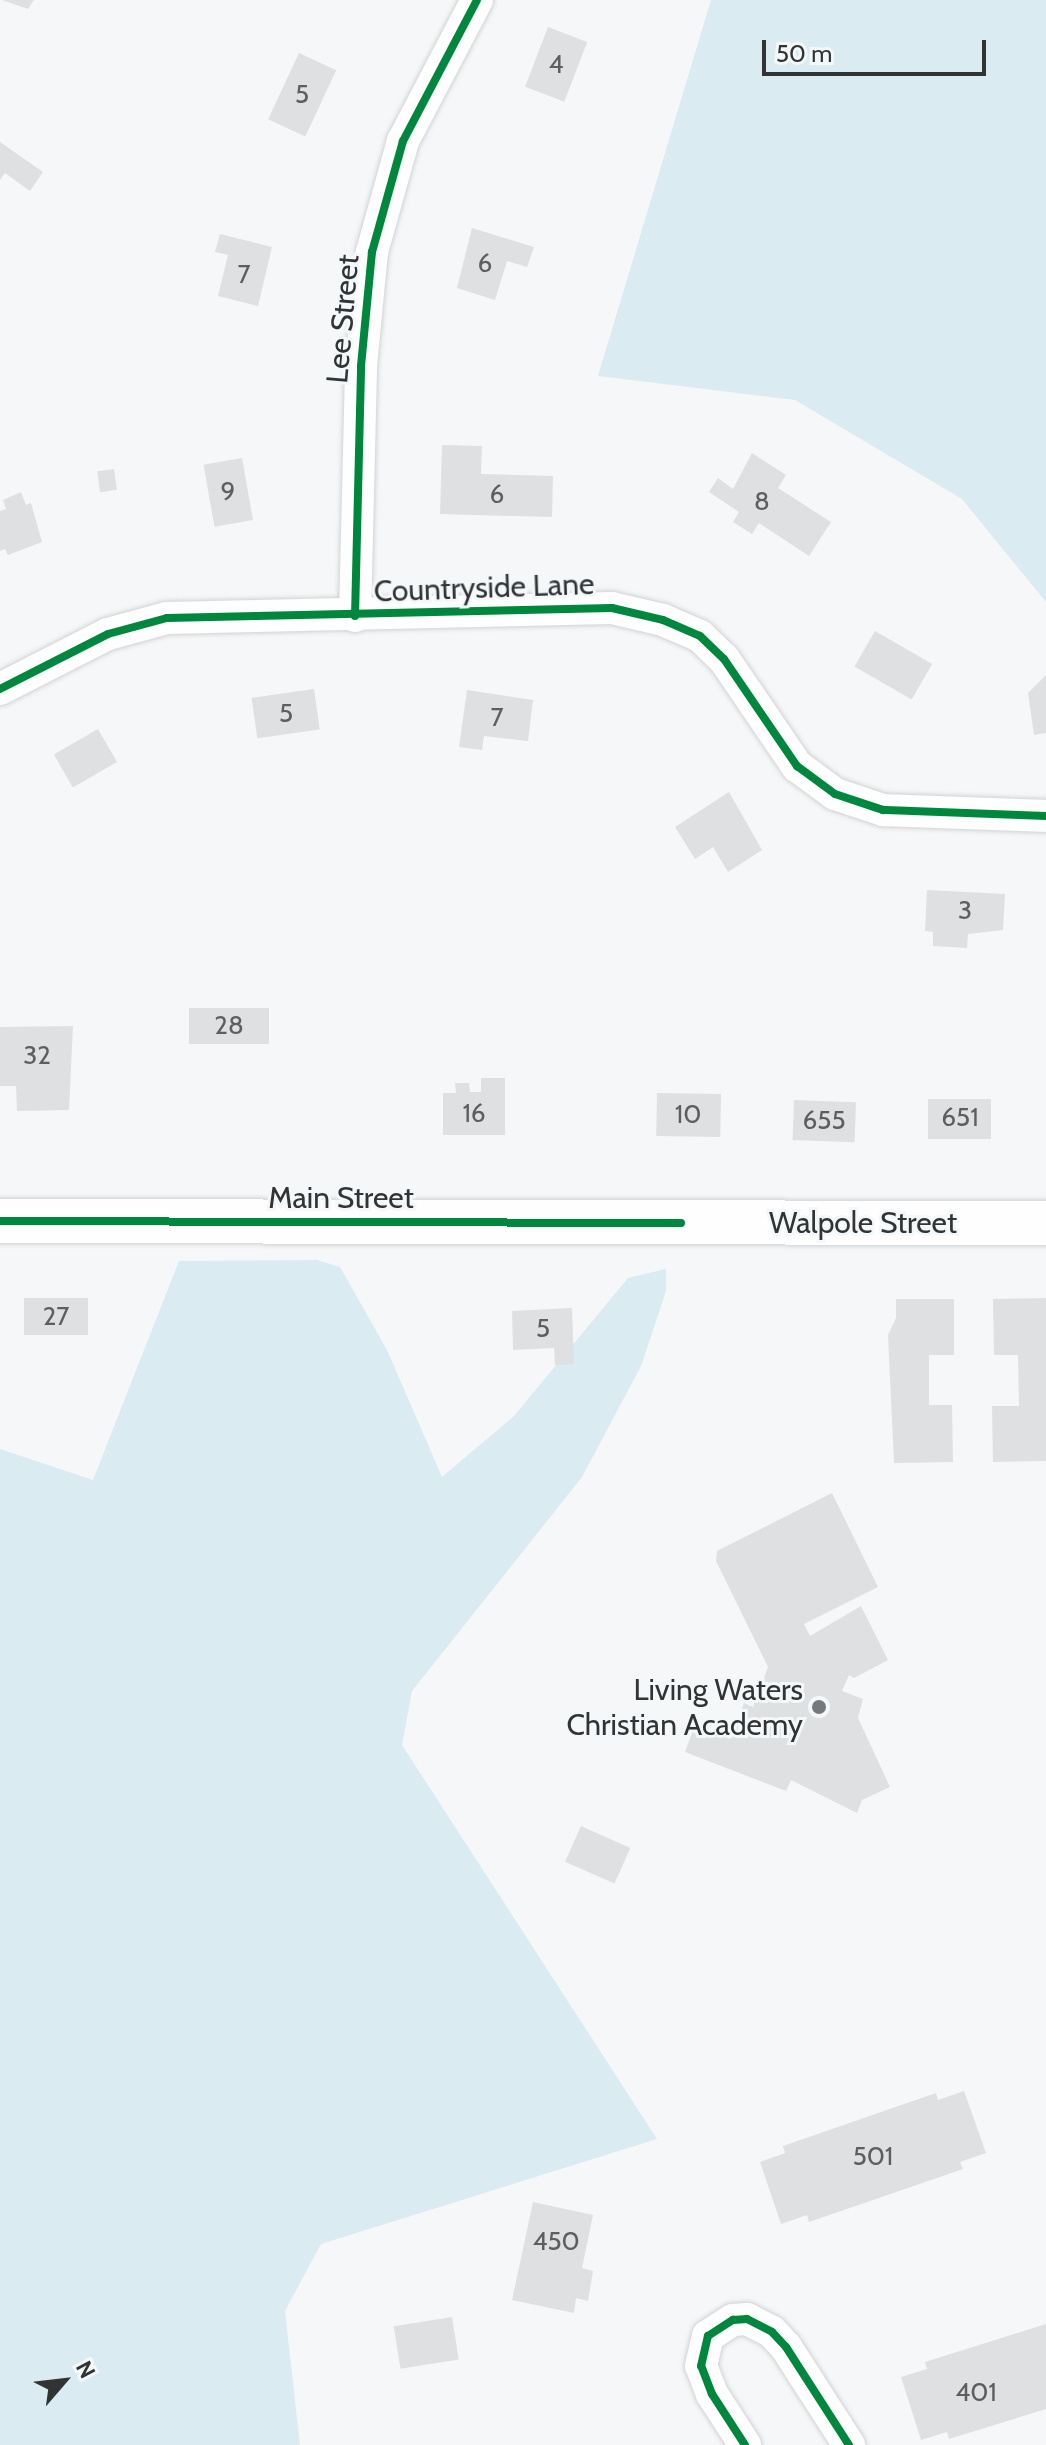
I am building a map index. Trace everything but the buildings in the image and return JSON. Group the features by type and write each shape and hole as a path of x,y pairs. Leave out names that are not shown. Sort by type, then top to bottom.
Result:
{"main road":[{"name":"Main Street","path":"0,1221 681,1223"},
{"name":"Walpole Street","path":"681,1223 1046,1223"}],"street":[{"name":"Lee Street","path":"355,616 361,366 372,252 403,141 477,0"},
{"name":"Countryside Lane","path":"0,689 108,634 167,618 612,608 663,620 700,636 724,659 797,766 835,794 883,810 1046,816"},
{"path":"745,2445 712,2394 701,2366 708,2336 733,2320 747,2319 772,2332 786,2347 849,2445"}],"shaded area":[{"path":"711,0 1046,0 1046,602 962,499 795,400 598,376"},
{"path":"317,1260 340,1267 387,1350 442,1477 514,1416 628,1278 666,1269 666,1291 641,1366 582,1477 412,1691 402,1745 657,2139 321,2244 285,2311 300,2445 0,2445 0,1449 93,1480 179,1261"}],"cycle path":[{"path":"355,616 361,366 372,252 403,141 477,0"},
{"path":"0,689 108,634 167,618 612,608 663,620 700,636 724,659 797,766 835,794 883,810 1046,816"},
{"path":"0,1221 681,1223"},
{"path":"745,2445 712,2394 701,2366 708,2336 733,2320 747,2319 772,2332 786,2347 849,2445"}],"place":[{"name":"Living Waters Christian Academy","path":"819,1707"}]}
